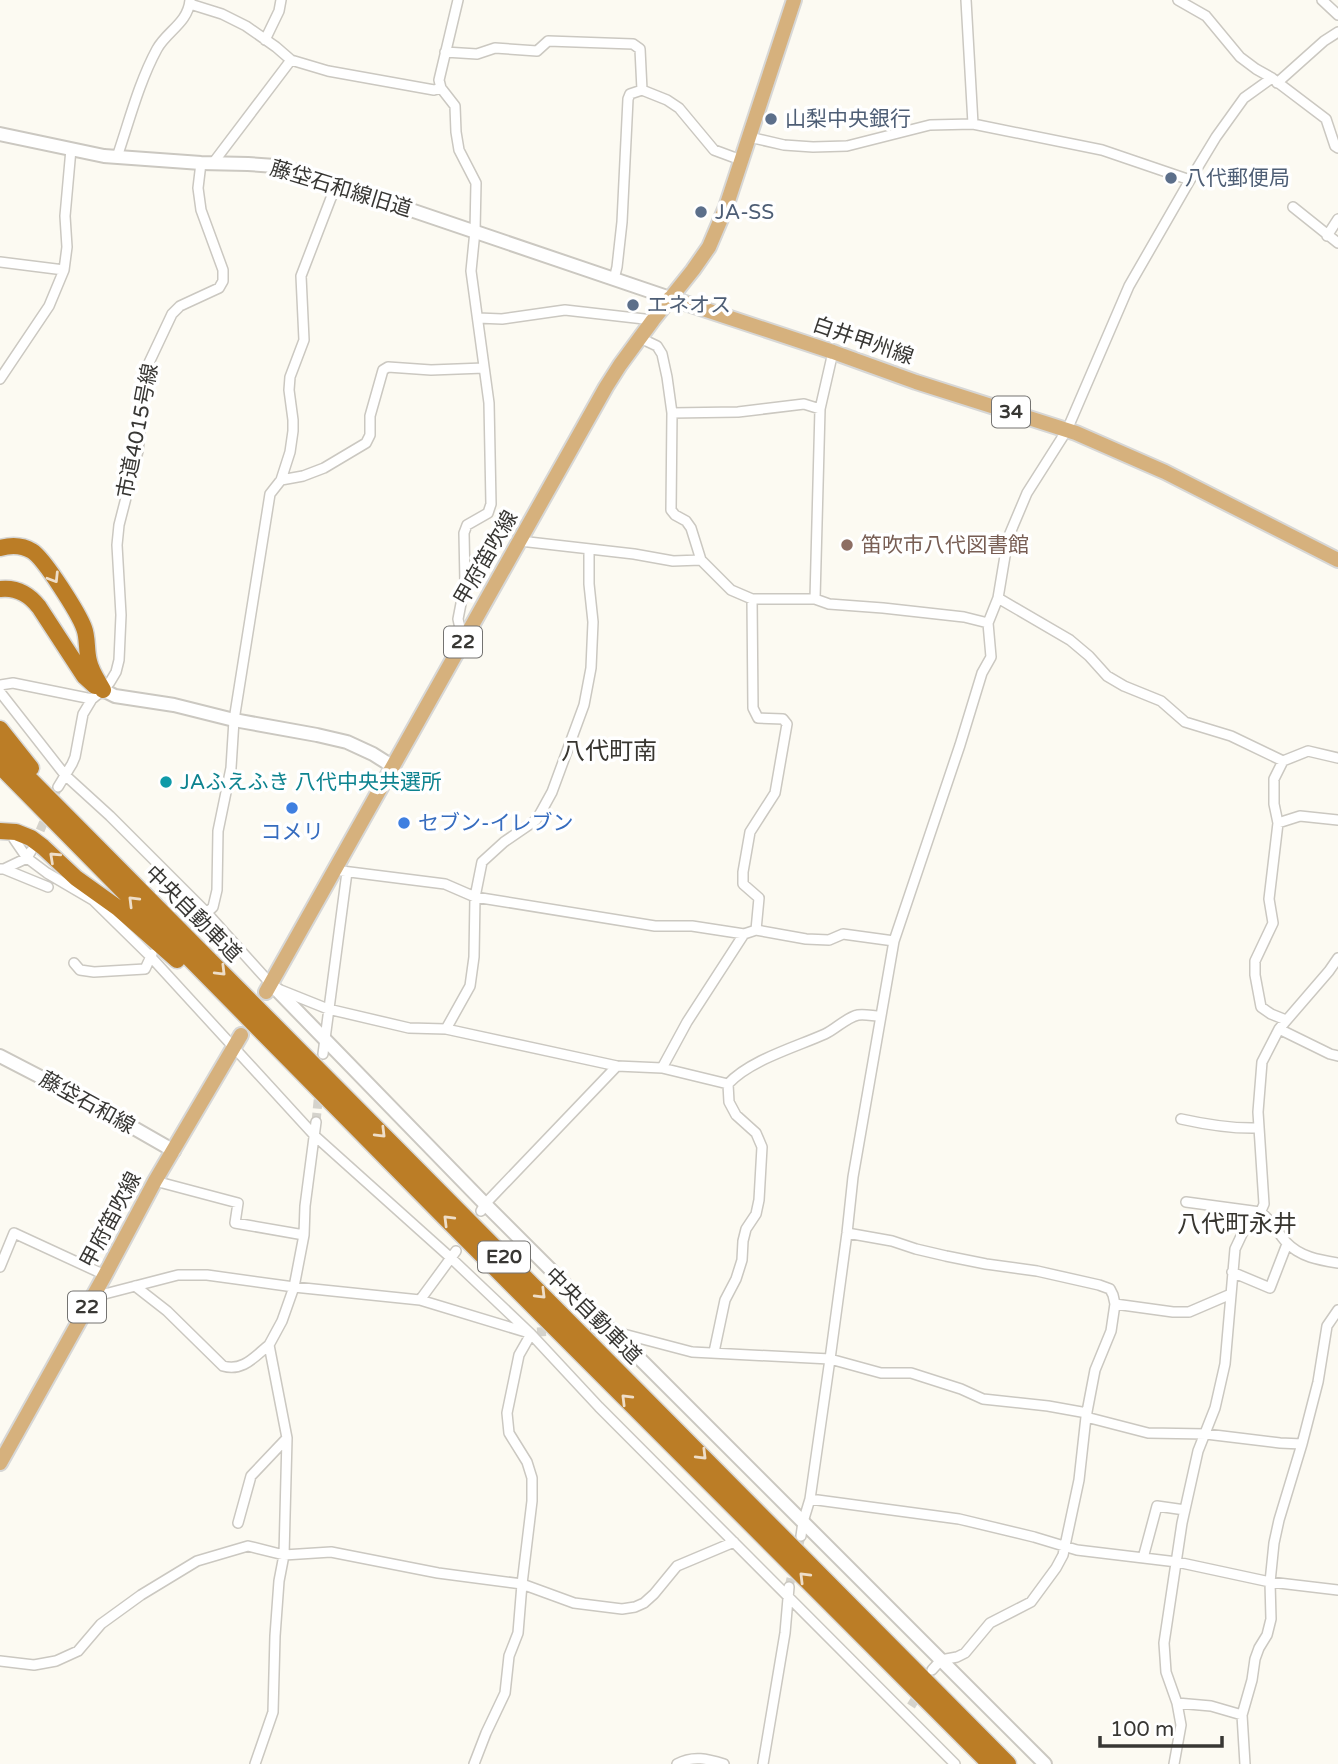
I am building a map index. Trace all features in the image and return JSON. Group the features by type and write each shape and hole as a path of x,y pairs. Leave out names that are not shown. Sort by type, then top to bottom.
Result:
{"highway":[{"path":"0,548 12,545 23,547 32,551 48,568 85,630 89,661 98,695"},
{"path":"0,589 15,589 32,598 98,695"},
{"path":"0,729 39,778 187,937"},
{"name":"中央自動車道","path":"0,749 1008,1764"},
{"name":"中央自動車道","path":"0,766 990,1764"},
{"path":"4,829 31,838 43,847 76,878 118,908 273,1044"}],"main road":[{"path":"670,298 709,247 726,207 794,0"},
{"name":"甲府笛吹線","path":"270,987 341,871 392,766 606,387 670,298"},
{"name":"白井甲州線","path":"670,298 1067,430 1165,472 1338,559"},
{"name":"甲府笛吹線","path":"0,1463 155,1181 238,1041"}],"street":[{"path":"265,40 279,11 281,0"},
{"path":"458,0 439,80 441,88 455,106 459,150 476,183 471,271 489,403 491,504 488,513 467,525 464,533 465,583 458,619 463,642"},
{"path":"966,0 973,124"},
{"path":"1178,0 1206,16 1240,57 1275,80 1326,120 1338,148"},
{"path":"1322,0 1338,15"},
{"path":"117,157 158,47 182,22 190,2 246,26 291,60 328,71 434,90 441,88"},
{"path":"801,1536 810,1499 853,1177 894,941 982,673 991,657 988,623 998,598 1007,538 1027,493 1067,430 1129,286 1216,137 1244,98 1275,80 1338,32"},
{"path":"445,52 477,54 495,48 537,51 548,41 632,44 640,49 642,90"},
{"path":"207,163 291,60"},
{"path":"614,279 622,222 630,94 642,90 679,107 714,150 741,160"},
{"path":"749,137 784,145 848,146 930,125 973,124 1102,150 1190,180"},
{"name":"藤垈石和線旧道","path":"0,134 117,157 275,166 293,170 670,298"},
{"path":"0,379 49,306 64,270 68,247 65,216 71,149"},
{"name":"市道4015号線","path":"98,695 116,672 119,660 121,615 117,545 119,525 138,451 147,367 172,314 180,306 219,288 223,281 223,270 201,209 198,188 207,163"},
{"path":"204,915 213,907 217,890 218,831 231,768 234,720 270,494 281,480 290,452 293,431 290,377 304,340 301,276 336,185"},
{"path":"1293,206 1338,243"},
{"path":"1327,236 1338,219"},
{"path":"0,262 64,270"},
{"path":"478,318 502,319 565,310 653,320"},
{"path":"640,338 657,346 662,354 673,413 671,510 691,528 701,560 731,590 752,599 815,599 829,604 964,617 988,623"},
{"path":"815,599 820,409 833,352"},
{"path":"281,480 309,475 366,443 370,435 370,416 383,370 388,367 430,370 484,368"},
{"path":"673,413 738,412 804,404 820,409"},
{"path":"520,541 673,561 701,560"},
{"path":"446,1029 470,986 474,957 475,897 482,863 504,842 536,820 552,792 584,705 591,668 593,622 589,549"},
{"path":"998,598 1070,640 1107,676 1161,701 1185,722 1231,736 1283,761"},
{"path":"752,599 753,708 758,718 783,719 787,724 775,793 750,832 743,872 743,884 759,898 756,930"},
{"path":"0,685 13,684 174,705 234,720 347,742 392,766"},
{"path":"0,692 65,775 110,816 483,1208 612,1331 803,1522 936,1665 1045,1764"},
{"path":"58,787 75,757 83,714 98,695"},
{"path":"1286,1020 1261,1007 1255,975 1255,961 1273,923 1269,899 1278,823 1274,804 1274,779 1283,761 1308,751 1338,758"},
{"path":"1278,823 1300,817 1338,820"},
{"path":"4,829 47,873 93,900 152,954 238,1041 315,1136 454,1255 534,1333 599,1407 734,1542 789,1591 955,1764"},
{"path":"2,869 29,854"},
{"path":"2,869 48,887"},
{"path":"323,1054 341,871 445,884 475,897 655,926 692,926 744,934 756,930 806,939 829,940 843,934 894,941"},
{"path":"662,1068 687,1022 744,934"},
{"path":"74,963 80,970 94,972 145,969 152,954"},
{"path":"1174,1764 1181,1725 1177,1703 1166,1672 1164,1643 1185,1510 1198,1451 1215,1408 1225,1364 1235,1250 1243,1232 1264,1204 1259,1128 1262,1062 1279,1029 1338,958"},
{"path":"270,987 328,1009 409,1028 446,1029 617,1066 662,1068 728,1084"},
{"path":"714,1352 725,1300 742,1260 746,1229 759,1200 762,1147 756,1133 736,1115 729,1102 728,1084 737,1074 811,1038 827,1034 858,1015 880,1016"},
{"path":"1279,1029 1338,1056"},
{"name":"藤垈石和線","path":"0,1056 85,1100 174,1151"},
{"path":"483,1208 617,1066"},
{"path":"1181,1119 1234,1129 1259,1128"},
{"path":"135,1286 167,1311 223,1366 233,1369 245,1365 269,1345 282,1321 294,1287 304,1235 316,1122"},
{"path":"155,1181 238,1203 235,1223 304,1235"},
{"path":"1186,1202 1260,1212 1269,1219 1287,1244 1311,1258 1338,1263"},
{"path":"0,1267 14,1233 105,1275"},
{"path":"847,1233 892,1241 916,1250 1037,1271 1099,1285 1110,1289 1115,1304 1111,1331 1095,1370 1079,1480 1063,1555 1031,1602 990,1623 965,1653 936,1665"},
{"path":"1232,1272 1270,1289 1287,1244"},
{"path":"420,1300 454,1255"},
{"path":"93,1297 178,1275 207,1275 420,1300 534,1333"},
{"path":"1115,1304 1189,1312 1231,1294"},
{"path":"1245,1764 1242,1716 1255,1659 1267,1635 1271,1619 1270,1582 1274,1543 1318,1382 1326,1326 1338,1310"},
{"path":"596,1329 692,1352 830,1359 881,1373 911,1373 983,1399 1087,1415 1148,1433 1206,1434 1302,1444"},
{"path":"474,1764 485,1733 505,1693 509,1656 518,1633 532,1479 527,1462 509,1433 507,1413 519,1355 534,1333"},
{"path":"255,1764 273,1712 275,1636 284,1555 287,1438 269,1345"},
{"path":"238,1523 251,1475 287,1438"},
{"path":"810,1499 959,1519 1065,1547 1177,1562 1270,1582 1338,1590"},
{"path":"1143,1558 1157,1506 1185,1510"},
{"path":"0,1661 34,1665 56,1661 78,1651 101,1624 141,1595 197,1561 248,1546 284,1555 331,1552 438,1573 522,1584 574,1603 622,1609 644,1603 677,1566 734,1542"},
{"path":"763,1764 785,1633 789,1591"},
{"path":"1177,1703 1210,1706 1242,1716"},
{"path":"906,1715 911,1706"},
{"path":"677,1764 703,1758 724,1764"}],"tunnel":[{"path":"35,843 58,787"},
{"path":"180,933 201,918"},
{"path":"316,1122 319,1091"},
{"path":"537,1332 556,1331"},
{"path":"789,1587 801,1536"},
{"path":"911,1706 921,1690"}],"place":[{"name":"山梨中央銀行","path":"771,119"},
{"name":"八代郵便局","path":"1171,178"},
{"name":"JA-SS","path":"701,212"},
{"name":"エネオス","path":"633,305"},
{"name":"笛吹市八代図書館","path":"847,545"},
{"name":"JAふえふき 八代中央共選所","path":"166,782"},
{"name":"コメリ","path":"292,808"},
{"name":"セブン-イレブン","path":"404,823"}],"district":[{"name":"八代町南","path":"609,751"},
{"name":"八代町永井","path":"1237,1224"}]}
